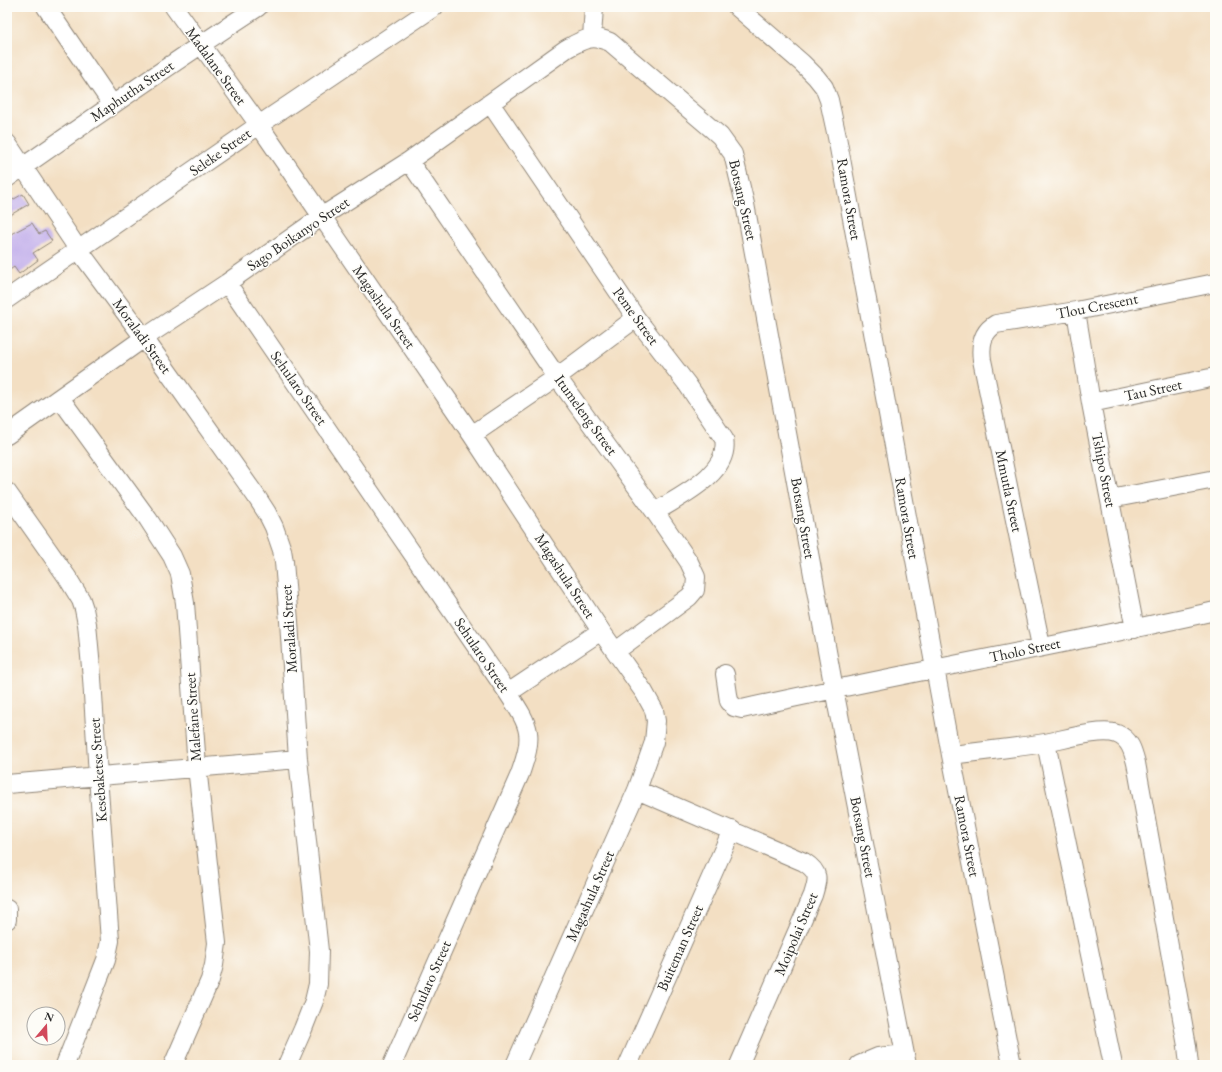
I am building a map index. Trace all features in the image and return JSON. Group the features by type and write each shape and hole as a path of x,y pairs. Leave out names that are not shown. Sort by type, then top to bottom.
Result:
{"street":[{"path":"46,7 112,104"},
{"name":"Madalane Street","path":"174,7 259,125"},
{"name":"Maphutha Street","path":"7,178 112,104 258,7"},
{"name":"Seleke Street","path":"7,299 259,125 434,7"},
{"path":"592,37 594,7"},
{"name":"Ramora Street","path":"737,7 816,77 824,87 829,100 951,755 1012,1065"},
{"name":"Sago Boikanyo Street","path":"7,435 144,338 227,283 321,217 409,161 566,49 578,42 592,37"},
{"name":"Botsang Street","path":"592,37 601,38 610,42 620,50 720,136 733,154 745,204 834,689 906,1060"},
{"name":"Peme Street","path":"490,103 636,318 703,406 720,430 724,439 726,446 724,454 721,462 714,472 655,512"},
{"name":"Magashula Street","path":"259,125 472,435 654,710 656,721 654,742 637,790 515,1065"},
{"name":"Moraladi Street","path":"7,144 78,249 144,338 256,496 267,513 278,538 284,562 298,759 319,951 318,984 314,1001 286,1065"},
{"name":"Itumeleng Street","path":"409,161 557,376 655,512 694,571 696,577 695,590 689,597 616,651"},
{"name":"Sehularo Street","path":"227,283 519,709 529,732 528,751 517,781 392,1065"},
{"name":"Tlou Crescent","path":"984,336 987,330 996,324 1076,311 1215,283"},
{"name":"Tshipo Street","path":"1076,311 1091,403 1135,629"},
{"path":"472,435 557,376 636,318"},
{"name":"Mmutla Street","path":"984,336 981,352 982,360 1041,646"},
{"name":"Tau Street","path":"1091,403 1215,377"},
{"name":"Malefane Street","path":"60,398 148,519 172,556 180,574 186,604 197,767 216,935 216,955 210,980 173,1065"},
{"path":"1110,499 1215,479"},
{"name":"Kesebaketse Street","path":"7,492 68,577 81,600 88,624 110,935 106,960 65,1065"},
{"name":"Tholo Street","path":"725,674 729,701 734,707 742,710 834,689 935,670 1041,646 1135,629 1215,611"},
{"path":"508,693 601,631"},
{"path":"951,755 1046,743 1096,733 1111,733 1124,738 1128,742 1132,750 1187,1046 1189,1065"},
{"path":"1046,743 1114,1065"},
{"path":"7,784 298,759"},
{"name":"Moipolai Street","path":"637,790 804,862 811,867 817,877 813,895 739,1065"},
{"name":"Buiteman Street","path":"628,1065 732,830"},
{"path":"7,909 7,920"},
{"path":"859,1065 878,1057 906,1060"}],"building":[{"path":"23,194 29,204 7,217 7,203"},
{"path":"32,223 39,234 45,231 52,241 33,253 38,260 19,274 14,267 7,272 7,236"}]}
